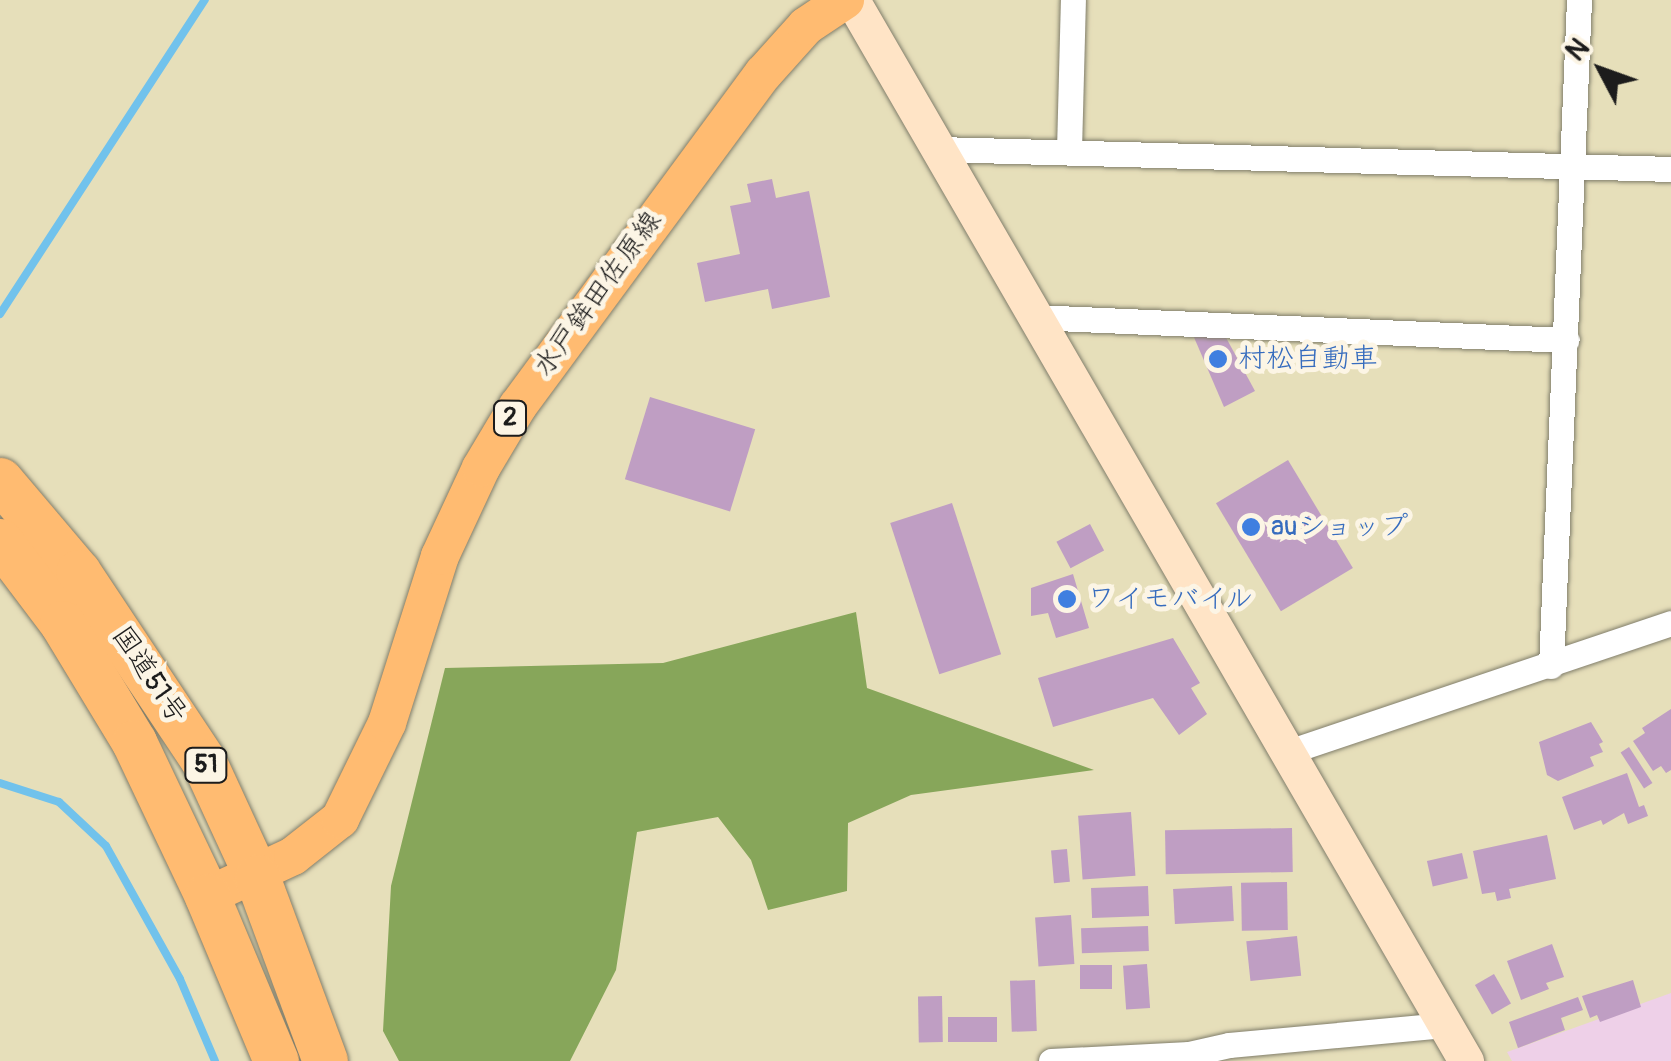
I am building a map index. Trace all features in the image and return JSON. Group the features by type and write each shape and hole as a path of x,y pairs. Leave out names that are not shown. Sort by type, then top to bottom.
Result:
{"highway":[{"name":"国道51号","path":"0,480 56,544 140,661 204,762 257,876 325,1061"},
{"name":"国道51号","path":"0,541 62,622 101,683 166,806 276,1061"}],"main road":[{"name":"水戸鉾田佐原線","path":"207,896 257,876 313,845 340,819 361,784 387,723 440,556 481,468 518,406 764,74 806,26 844,0"}],"street":[{"path":"852,0 1466,1061"},
{"path":"1069,150 1073,0"},
{"path":"1551,666 1568,340 1579,0"},
{"path":"938,149 1671,169"},
{"path":"1033,316 1568,340"},
{"path":"1288,752 1671,623"},
{"path":"1051,1061 1189,1054 1229,1046 1444,1025"}],"shaded area":[{"path":"1671,993 1671,1061 1512,1061 1507,1052"}],"green space":[{"path":"856,612 867,688 1094,770 911,795 848,823 847,891 768,910 751,860 718,817 637,832 616,970 570,1061 399,1061 383,1031 391,886 445,668 663,663"}],"building":[{"path":"772,179 776,198 809,191 830,297 772,309 768,289 705,302 697,263 740,254 730,206 751,202 747,184"},
{"path":"1223,332 1255,391 1224,407 1193,335"},
{"path":"650,397 755,429 730,511 625,479"},
{"path":"1288,460 1353,568 1281,611 1216,503"},
{"path":"952,503 1001,654 939,674 890,523"},
{"path":"1090,524 1104,550 1071,568 1056,542"},
{"path":"1073,574 1089,628 1056,638 1048,613 1031,616 1031,588"},
{"path":"1173,638 1200,683 1191,688 1207,714 1179,735 1153,698 1053,727 1038,678"},
{"path":"1671,709 1671,770 1666,773 1661,766 1653,771 1633,741 1645,733 1642,728"},
{"path":"1591,722 1603,742 1599,744 1603,752 1590,757 1594,766 1558,781 1547,775 1539,742"},
{"path":"1629,747 1652,783 1644,789 1621,752"},
{"path":"1627,773 1639,807 1644,805 1648,816 1628,824 1624,813 1603,825 1601,820 1574,830 1562,797"},
{"path":"1131,812 1135,876 1083,880 1078,816"},
{"path":"1292,828 1293,872 1166,874 1165,830"},
{"path":"1547,835 1556,879 1509,889 1511,898 1497,901 1495,892 1482,894 1473,851"},
{"path":"1067,849 1070,882 1054,883 1051,850"},
{"path":"1462,853 1468,878 1433,886 1427,861"},
{"path":"1287,882 1288,930 1242,931 1241,883"},
{"path":"1148,886 1149,916 1092,918 1091,888"},
{"path":"1232,886 1234,921 1175,924 1173,889"},
{"path":"1071,915 1074,964 1039,966 1035,918"},
{"path":"1148,926 1149,951 1082,953 1081,928"},
{"path":"1297,936 1301,976 1250,981 1246,941"},
{"path":"1552,944 1564,977 1546,983 1549,989 1521,1000 1507,961"},
{"path":"1147,964 1150,1008 1126,1010 1123,966"},
{"path":"1080,965 1112,965 1112,989 1080,989"},
{"path":"1494,974 1511,1003 1492,1014 1475,985"},
{"path":"1035,980 1037,1031 1012,1032 1010,981"},
{"path":"1633,980 1641,1007 1600,1022 1597,1015 1590,1018 1582,996"},
{"path":"918,996 942,996 943,1042 919,1042"},
{"path":"1578,997 1583,1010 1561,1018 1565,1030 1518,1048 1509,1022"},
{"path":"948,1017 997,1017 997,1042 948,1042"}],"waterway":[{"path":"0,314 205,0"},
{"path":"0,783 59,802 106,846 180,979 215,1061"}],"place":[{"name":"村松自動車","path":"1218,359"},
{"name":"auショップ","path":"1251,527"},
{"name":"ワイモバイル","path":"1067,599"}]}
